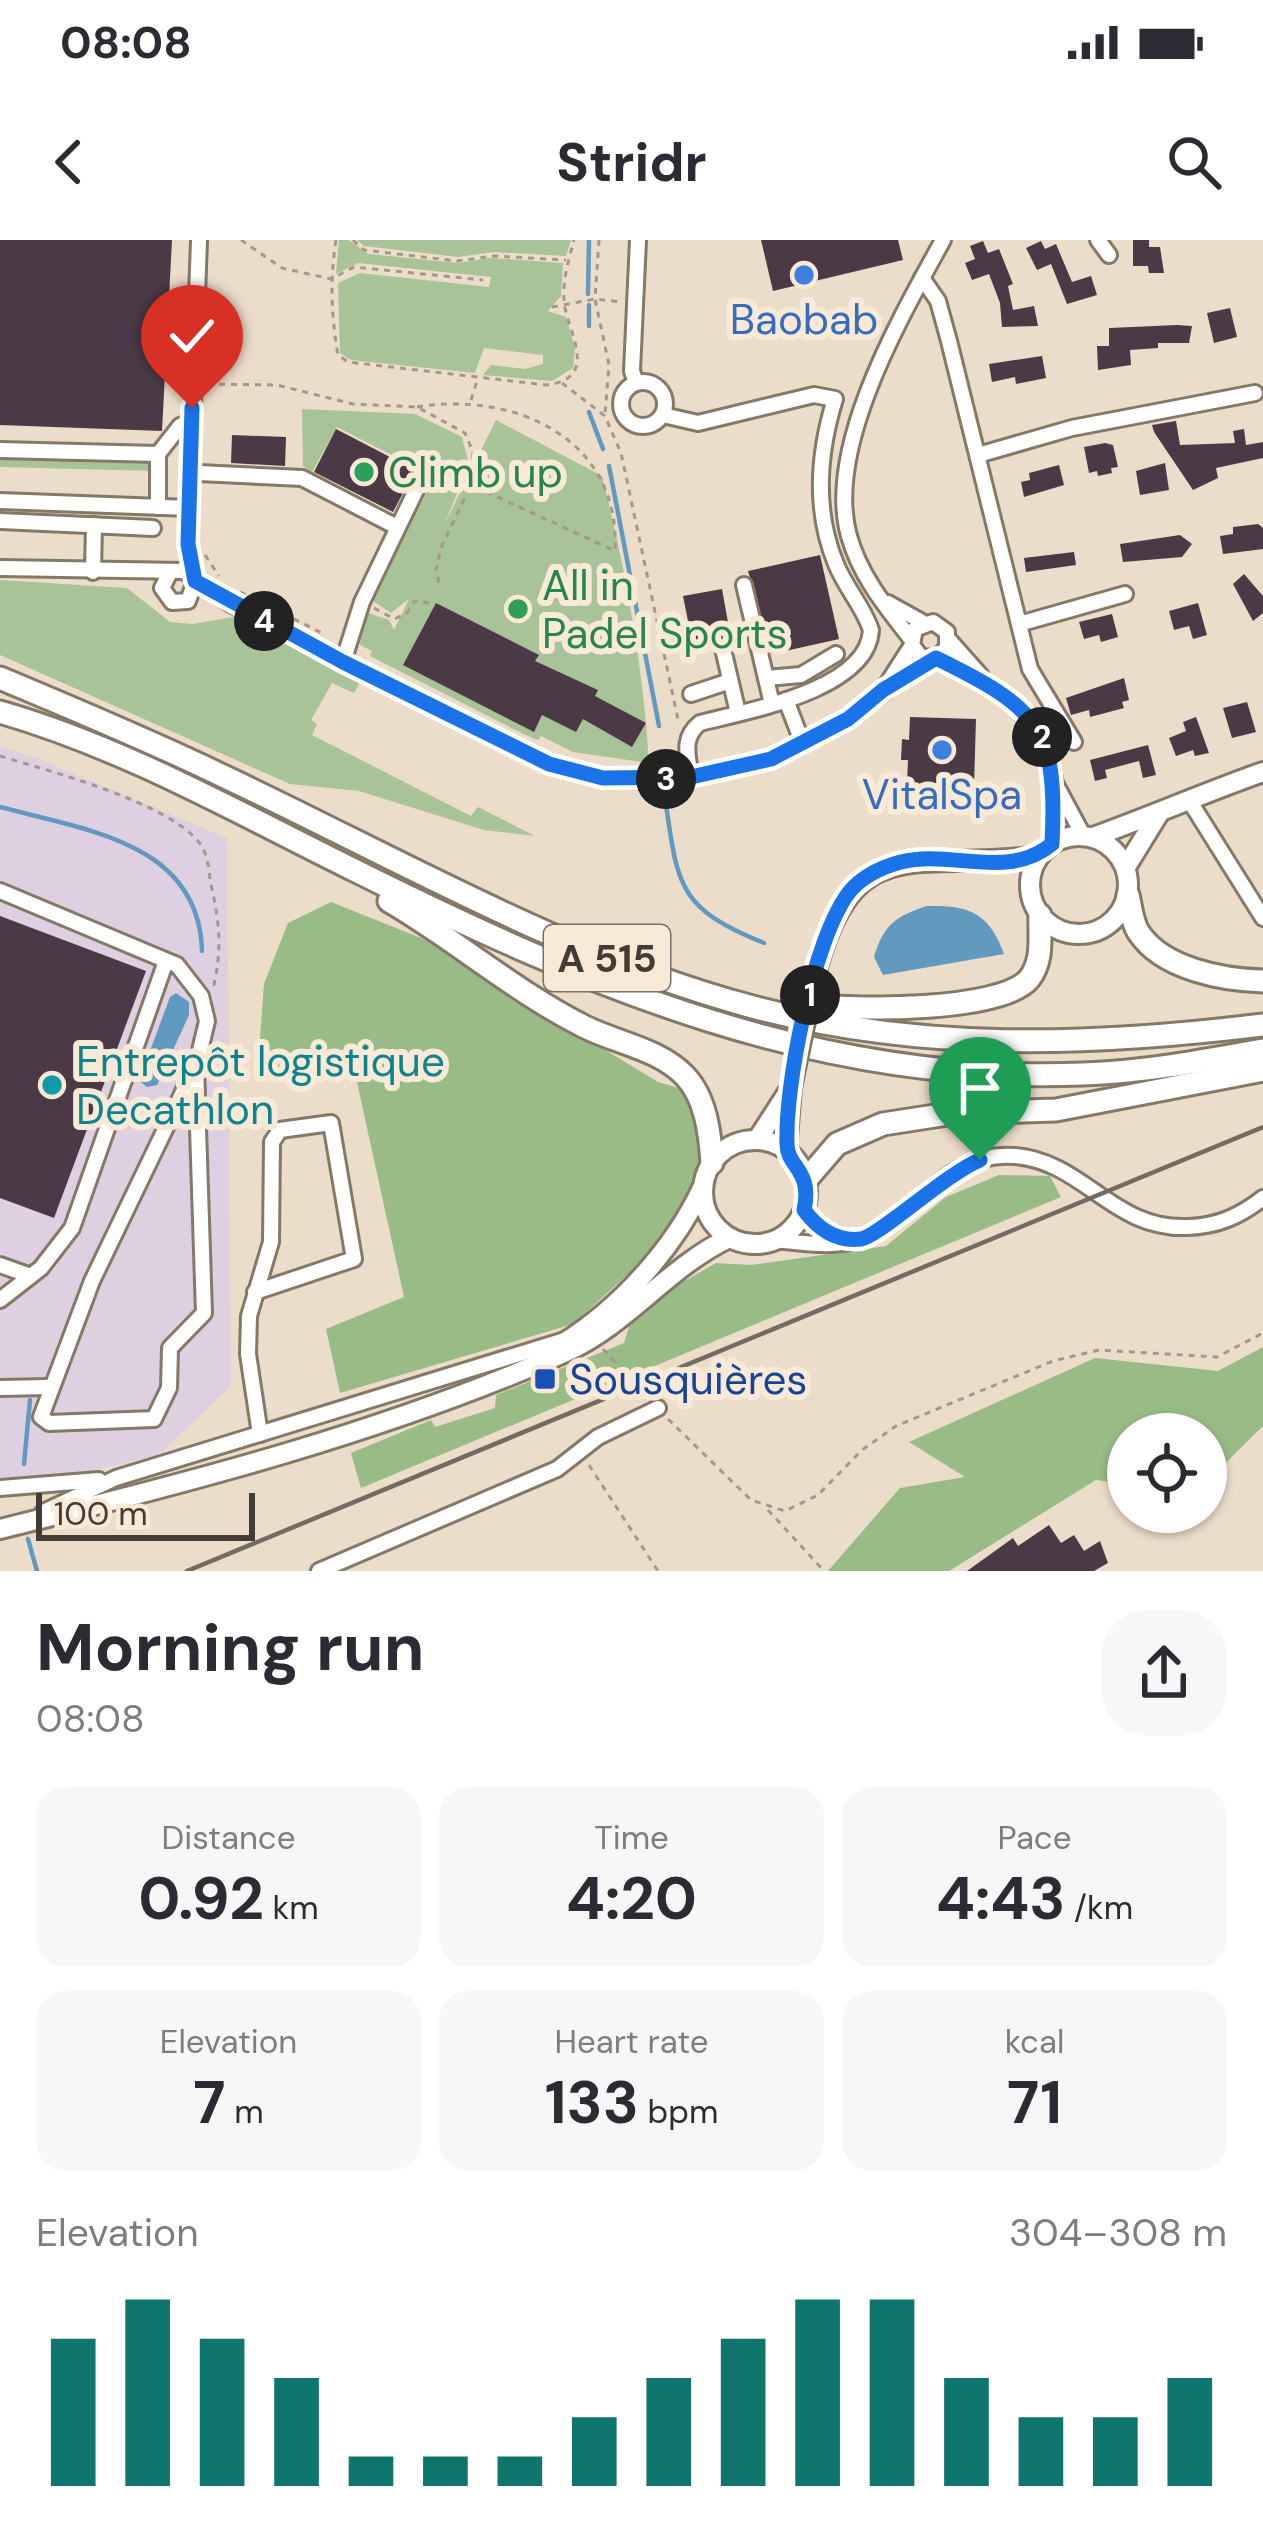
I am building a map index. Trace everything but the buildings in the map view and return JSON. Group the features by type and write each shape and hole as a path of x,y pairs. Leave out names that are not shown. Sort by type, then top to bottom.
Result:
{"highway":[{"name":"A 515","path":"0,679 227,777 574,946 752,1007 854,1028 965,1041 1075,1044 1263,1025"},
{"name":"A 515","path":"0,712 89,742 169,778 559,969 748,1035 956,1070 1060,1074 1177,1066 1263,1050"},
{"path":"169,778 424,921 518,988 587,1028 674,1066 699,1100 709,1130 708,1174"},
{"path":"466,895 697,978 768,997 867,1010 983,998 1020,986 1038,962 1040,915"},
{"path":"1128,896 1137,931 1162,957 1243,980 1263,981"},
{"path":"806,1180 837,1144 883,1124 953,1113 1056,1110 1263,1070"}],"main road":[{"path":"786,1150 791,1088 826,929 850,891 873,872 905,860 990,863 1124,830 1263,772"},
{"path":"990,863 1029,885 1040,915 1052,926 1082,935 1112,923 1128,896 1126,866 1159,814"},
{"path":"1088,836 1107,844 1126,866"},
{"path":"1029,885 1045,850"},
{"path":"757,1140 791,1088"},
{"path":"522,1368 573,1337 658,1258 685,1224 708,1174 724,1150 757,1140 786,1150 806,1180 804,1210 797,1223 775,1240 744,1243 730,1238 708,1215 708,1174"},
{"path":"7,1527 371,1426 522,1368 593,1339 687,1262 730,1238"}],"street":[{"path":"636,383 632,371 638,240"},
{"path":"943,240 905,307 871,391 845,483 848,534 878,597 912,642 933,659 989,684"},
{"path":"1098,240 1109,255"},
{"path":"188,601 195,592 190,477 199,241"},
{"path":"922,278 938,301 1037,687 1074,742"},
{"path":"636,383 659,388 663,415"},
{"path":"636,383 621,398 626,419 648,426 663,415 698,423 814,395 835,399 823,450 823,524 836,567 866,617 870,642 864,656 818,689 700,723 686,741 691,777"},
{"path":"978,455 1072,428 1256,393"},
{"path":"158,507 158,454 180,426 192,421"},
{"path":"0,450 158,454"},
{"path":"190,477 199,473 302,478 397,527"},
{"path":"343,662 362,602 419,484"},
{"path":"0,501 190,508"},
{"path":"0,521 153,528"},
{"path":"92,572 94,525"},
{"path":"162,588 192,547"},
{"path":"0,568 172,572 194,579 343,662 549,764 603,778 691,777 734,771 803,744 848,719 933,659 949,640"},
{"path":"130,573 162,588 172,602 232,597"},
{"path":"744,585 766,678 803,744"},
{"path":"1018,624 1125,594"},
{"path":"878,597 924,623 941,626 989,684 1034,722 1055,783 1088,836"},
{"path":"883,690 924,623"},
{"path":"723,649 738,713"},
{"path":"766,678 801,675 836,654"},
{"path":"691,694 730,681"},
{"path":"1045,850 1055,783"},
{"path":"1189,800 1263,918"},
{"path":"0,891 178,965 201,996 206,1021 196,1066 92,1281 49,1387 41,1417 50,1423 154,1419 169,1388 170,1348 204,1313 196,1066"},
{"path":"0,1300 31,1276 72,1228 166,961"},
{"path":"255,1292 354,1259 331,1123 280,1130 274,1136 271,1242 255,1292 248,1354 260,1434"},
{"path":"775,1240 825,1245 862,1239 959,1168 993,1157 1024,1157 1054,1165 1120,1212 1155,1226 1203,1226 1241,1216 1263,1198"},
{"path":"804,1210 830,1235 862,1239"},
{"path":"0,1264 31,1276"},
{"path":"7,1527 116,1478 573,1337"},
{"path":"0,1388 49,1387"},
{"path":"319,1571 557,1469 598,1437 658,1408"},
{"path":"0,1488 116,1478"}],"path":[{"path":"241,240 282,268 331,279 354,267 483,280"},
{"path":"336,240 331,279 338,355 348,362 562,383 605,416"},
{"path":"353,240 364,250 458,261 494,256 568,260"},
{"path":"562,383 576,368 578,346 565,306 574,240"},
{"path":"599,240 595,298 609,365 605,416 621,452 679,726 690,731"},
{"path":"553,307 595,298 635,303"},
{"path":"470,402 478,377"},
{"path":"193,384 277,385 353,404 417,407 470,402 538,418 602,476 615,550 603,549 471,484"},
{"path":"417,407 465,433 473,452 471,484 441,548 436,568 439,583"},
{"path":"192,547 215,566 221,580"},
{"path":"232,597 249,594 323,634"},
{"path":"362,602 394,619 406,614 415,601 430,603"},
{"path":"0,756 129,800 195,838 208,861 222,944 204,1010"},
{"path":"766,1509 785,1510 818,1495 862,1450 896,1426 1053,1361 1099,1350 1217,1357 1263,1333"},
{"path":"593,1339 824,1571"},
{"path":"581,1454 658,1571"}],"shaded area":[{"path":"0,747 227,838 231,1386 158,1455 56,1480 0,1479"}],"green space":[{"path":"339,240 349,240 368,254 458,263 490,258 563,263 561,296 548,311 566,317 575,347 573,368 552,381 483,375 491,365 525,369 543,364 543,355 484,348 475,373 351,360 340,353 338,283 360,273 489,287 491,277 358,263 336,274"},
{"path":"357,240 571,240 566,256 494,252 458,257 364,246"},
{"name":"All in Padel Sports","path":"302,409 415,414 462,437 469,465 443,527 496,420 602,476 632,618 649,763 573,752 541,736 538,740 370,656 372,651 360,645 365,612 389,620 394,630 409,599 391,613 370,599 432,482 415,467 337,427 312,472 303,466"},
{"path":"0,454 156,459 152,471 0,467"},
{"path":"0,580 127,588 170,622 193,624 233,617 362,678 354,693 332,683 311,720 317,724 312,735 471,816 478,807 535,836 484,830 359,791 290,784 0,655"},
{"path":"331,902 421,938 658,1082 682,1089 700,1121 704,1146 694,1182 675,1221 638,1265 573,1324 340,1393 326,1329 404,1297 350,1050 257,1079 264,984 288,923"},
{"path":"999,1175 1050,1176 1061,1197 361,1488 351,1453 431,1420 435,1427 495,1408 496,1395 624,1343 631,1320 667,1291 716,1263 751,1265 886,1246 946,1197"},
{"path":"1263,1347 1263,1426 1227,1461 1227,1413 1107,1413 1107,1481 1096,1480 949,1571 828,1571 900,1488 965,1477 909,1442 1095,1358 1218,1371"}],"water":[{"path":"927,906 976,914 992,929 1004,954 883,975 874,957 887,929"},
{"path":"176,993 189,1002 189,1015 157,1085 147,1087 141,1082 143,1070 170,997"}],"waterway":[{"path":"588,294 589,240"},
{"path":"589,305 589,326"},
{"path":"589,412 603,449"},
{"path":"609,466 659,726"},
{"path":"664,792 685,887 712,917 764,943"},
{"path":"0,807 100,834 159,864 181,886 196,914 202,951"},
{"path":"24,1464 30,1400"},
{"path":"28,1539 37,1571"}],"railway":[{"path":"187,1571 1263,1127"}],"place":[{"name":"Baobab","path":"804,275"},
{"name":"Climb up","path":"364,472"},
{"name":"All in Padel Sports","path":"518,609"},
{"name":"VitalSpa","path":"942,750"},
{"name":"Entrepôt logistique Decathlon","path":"52,1085"},
{"name":"Sousquières","path":"545,1379"}],"route":[{"path":"192,408 188,544 195,581 343,662 549,764 603,778 641,780 734,771 771,759 848,719 883,690 936,658 989,684 1021,707 1040,731 1055,783 1052,844 1039,856 990,863 905,860 873,872 850,891 826,929 791,1088 786,1150 806,1180 804,1210 830,1235 862,1239 875,1233 938,1181 980,1160"}]}
